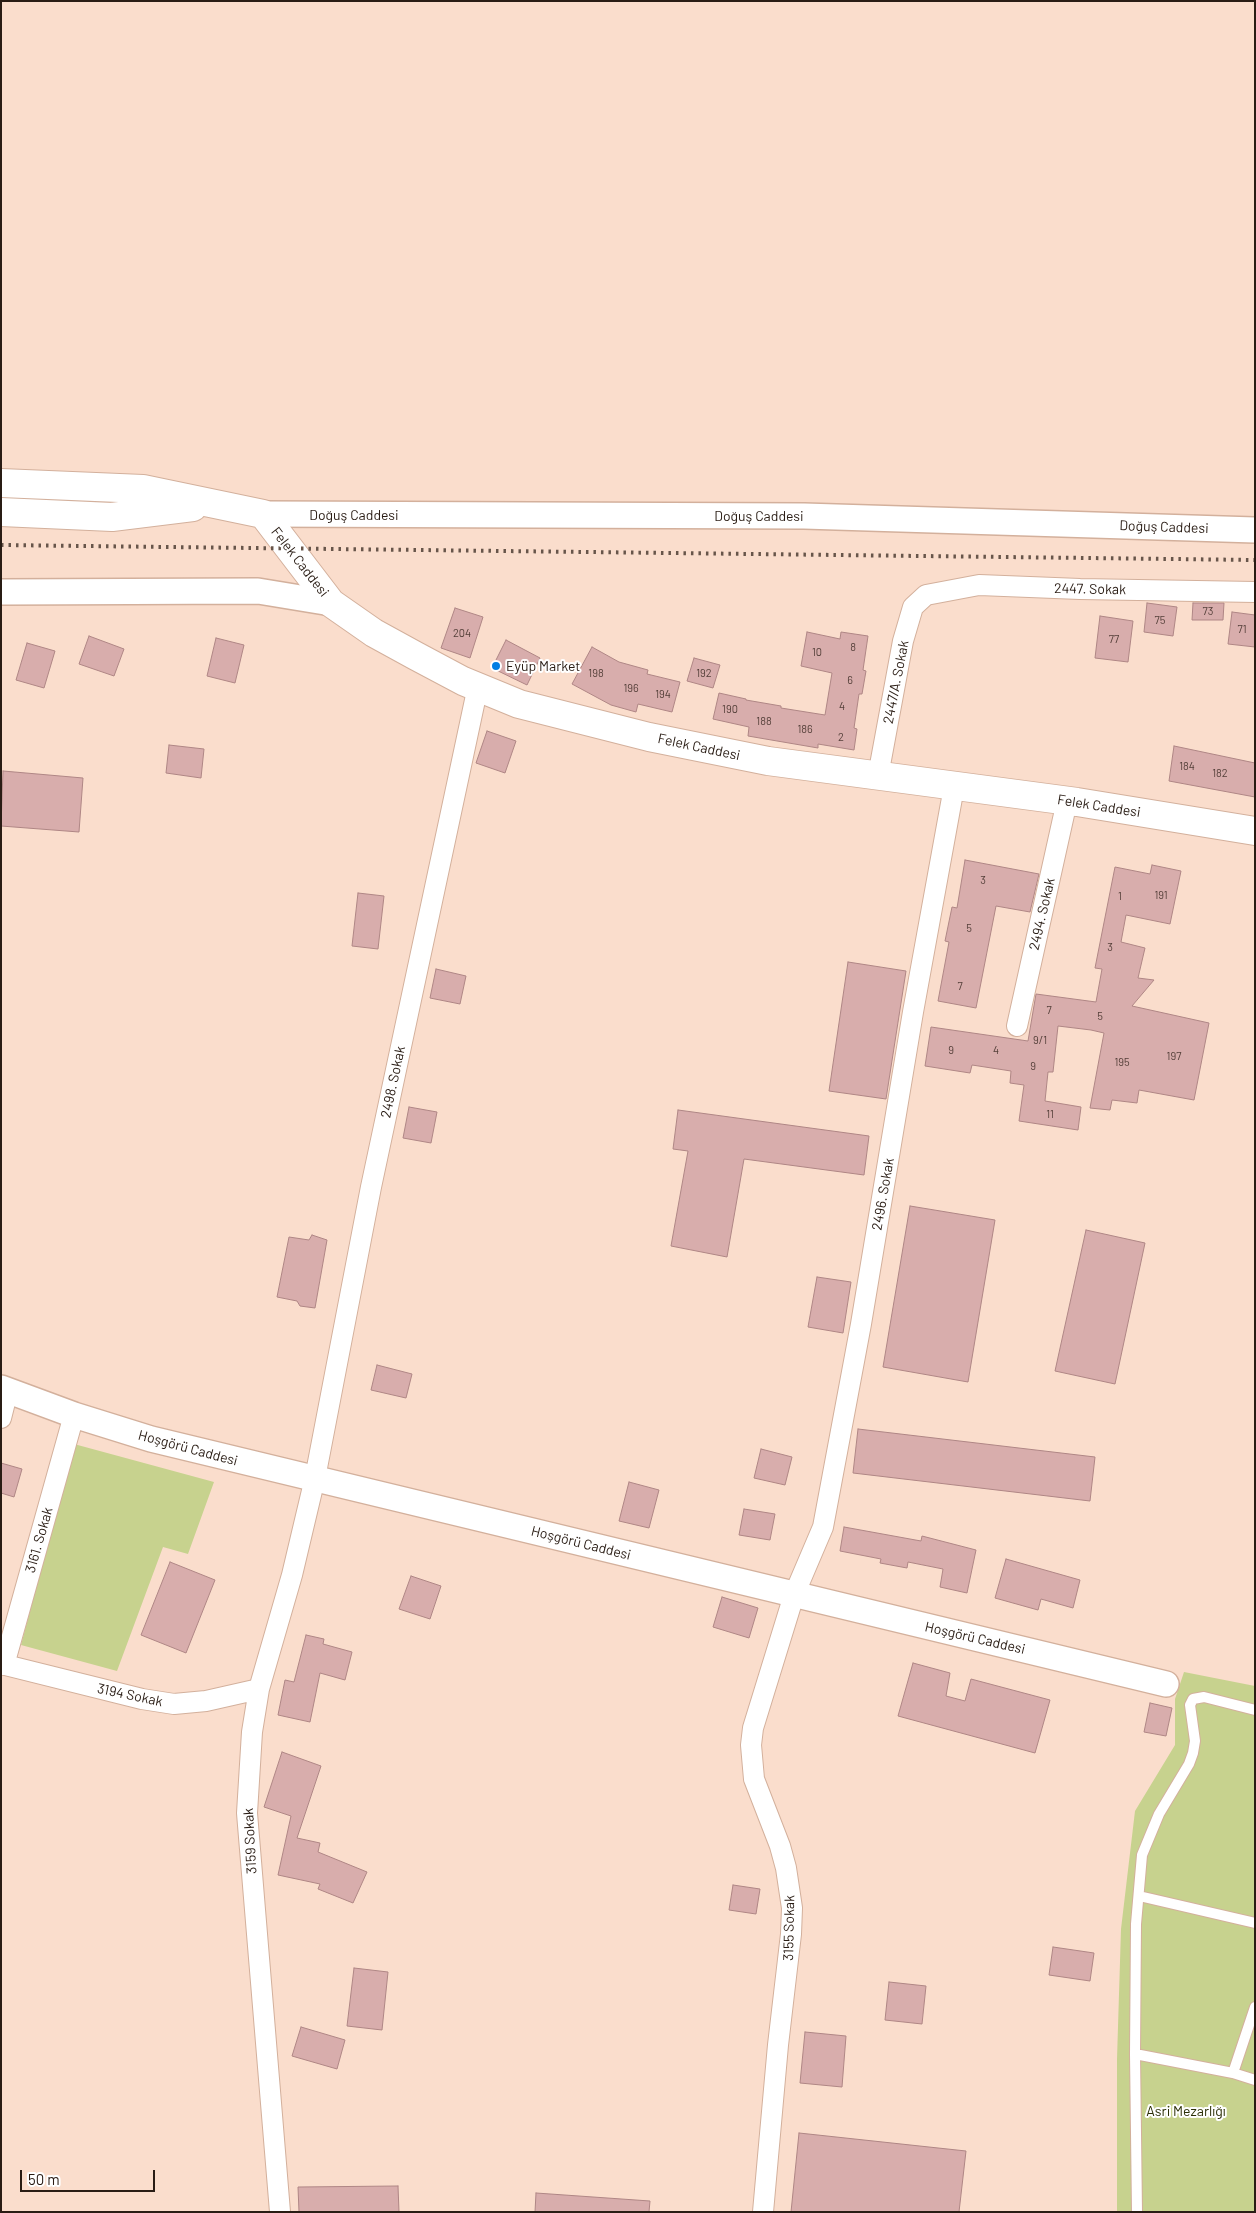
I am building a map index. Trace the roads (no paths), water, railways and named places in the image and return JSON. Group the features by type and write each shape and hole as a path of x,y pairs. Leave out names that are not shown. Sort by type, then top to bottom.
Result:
{"main road":[{"path":"1,483 143,489 212,505"},
{"path":"1,512 112,517 212,505"},
{"name":"Felek Caddesi","path":"212,505 263,514 332,603 374,632 463,681 519,704 649,737 768,761 1067,801 1255,831"}],"street":[{"name":"Doğuş Caddesi","path":"263,514 804,516 1255,530"},
{"name":"2447. Sokak","path":"926,595 979,585 1255,592"},
{"path":"1,592 258,591 332,603"},
{"name":"2447/A. Sokak","path":"878,776 904,641 913,607 926,595"},
{"name":"2498. Sokak","path":"315,1478 371,1186 478,686"},
{"name":"2496. Sokak","path":"794,1595 823,1527 861,1324 913,1012 954,787"},
{"name":"2494. Sokak","path":"1017,1026 1067,801"},
{"path":"1,1418 5,1389"},
{"name":"Hoşgörü Caddesi","path":"5,1389 74,1415 151,1439 1166,1684"},
{"name":"3161. Sokak","path":"3,1665 74,1415"},
{"name":"3159 Sokak","path":"280,2212 247,1812 252,1732 259,1689 292,1575 315,1478"},
{"name":"3155 Sokak","path":"763,2212 792,1908 780,1846 754,1779 751,1745 756,1714 794,1595"},
{"name":"3194 Sokak","path":"3,1665 142,1699 174,1704 206,1701 259,1689"}],"lane":[{"path":"1137,2212 1136,1924 1142,1855 1159,1814 1189,1764 1193,1753 1194,1741 1190,1705 1193,1700 1204,1697 1255,1710"},
{"path":"1139,1896 1255,1923"},
{"path":"1233,2073 1255,2007"},
{"path":"1135,2054 1233,2073 1255,2080"}],"railway":[{"path":"1,545 1255,560"}],"place":[{"name":"Eyüp Market","path":"496,666"}],"park label":[{"name":"Asri Mezarlığı","path":"1186,2111"}]}
